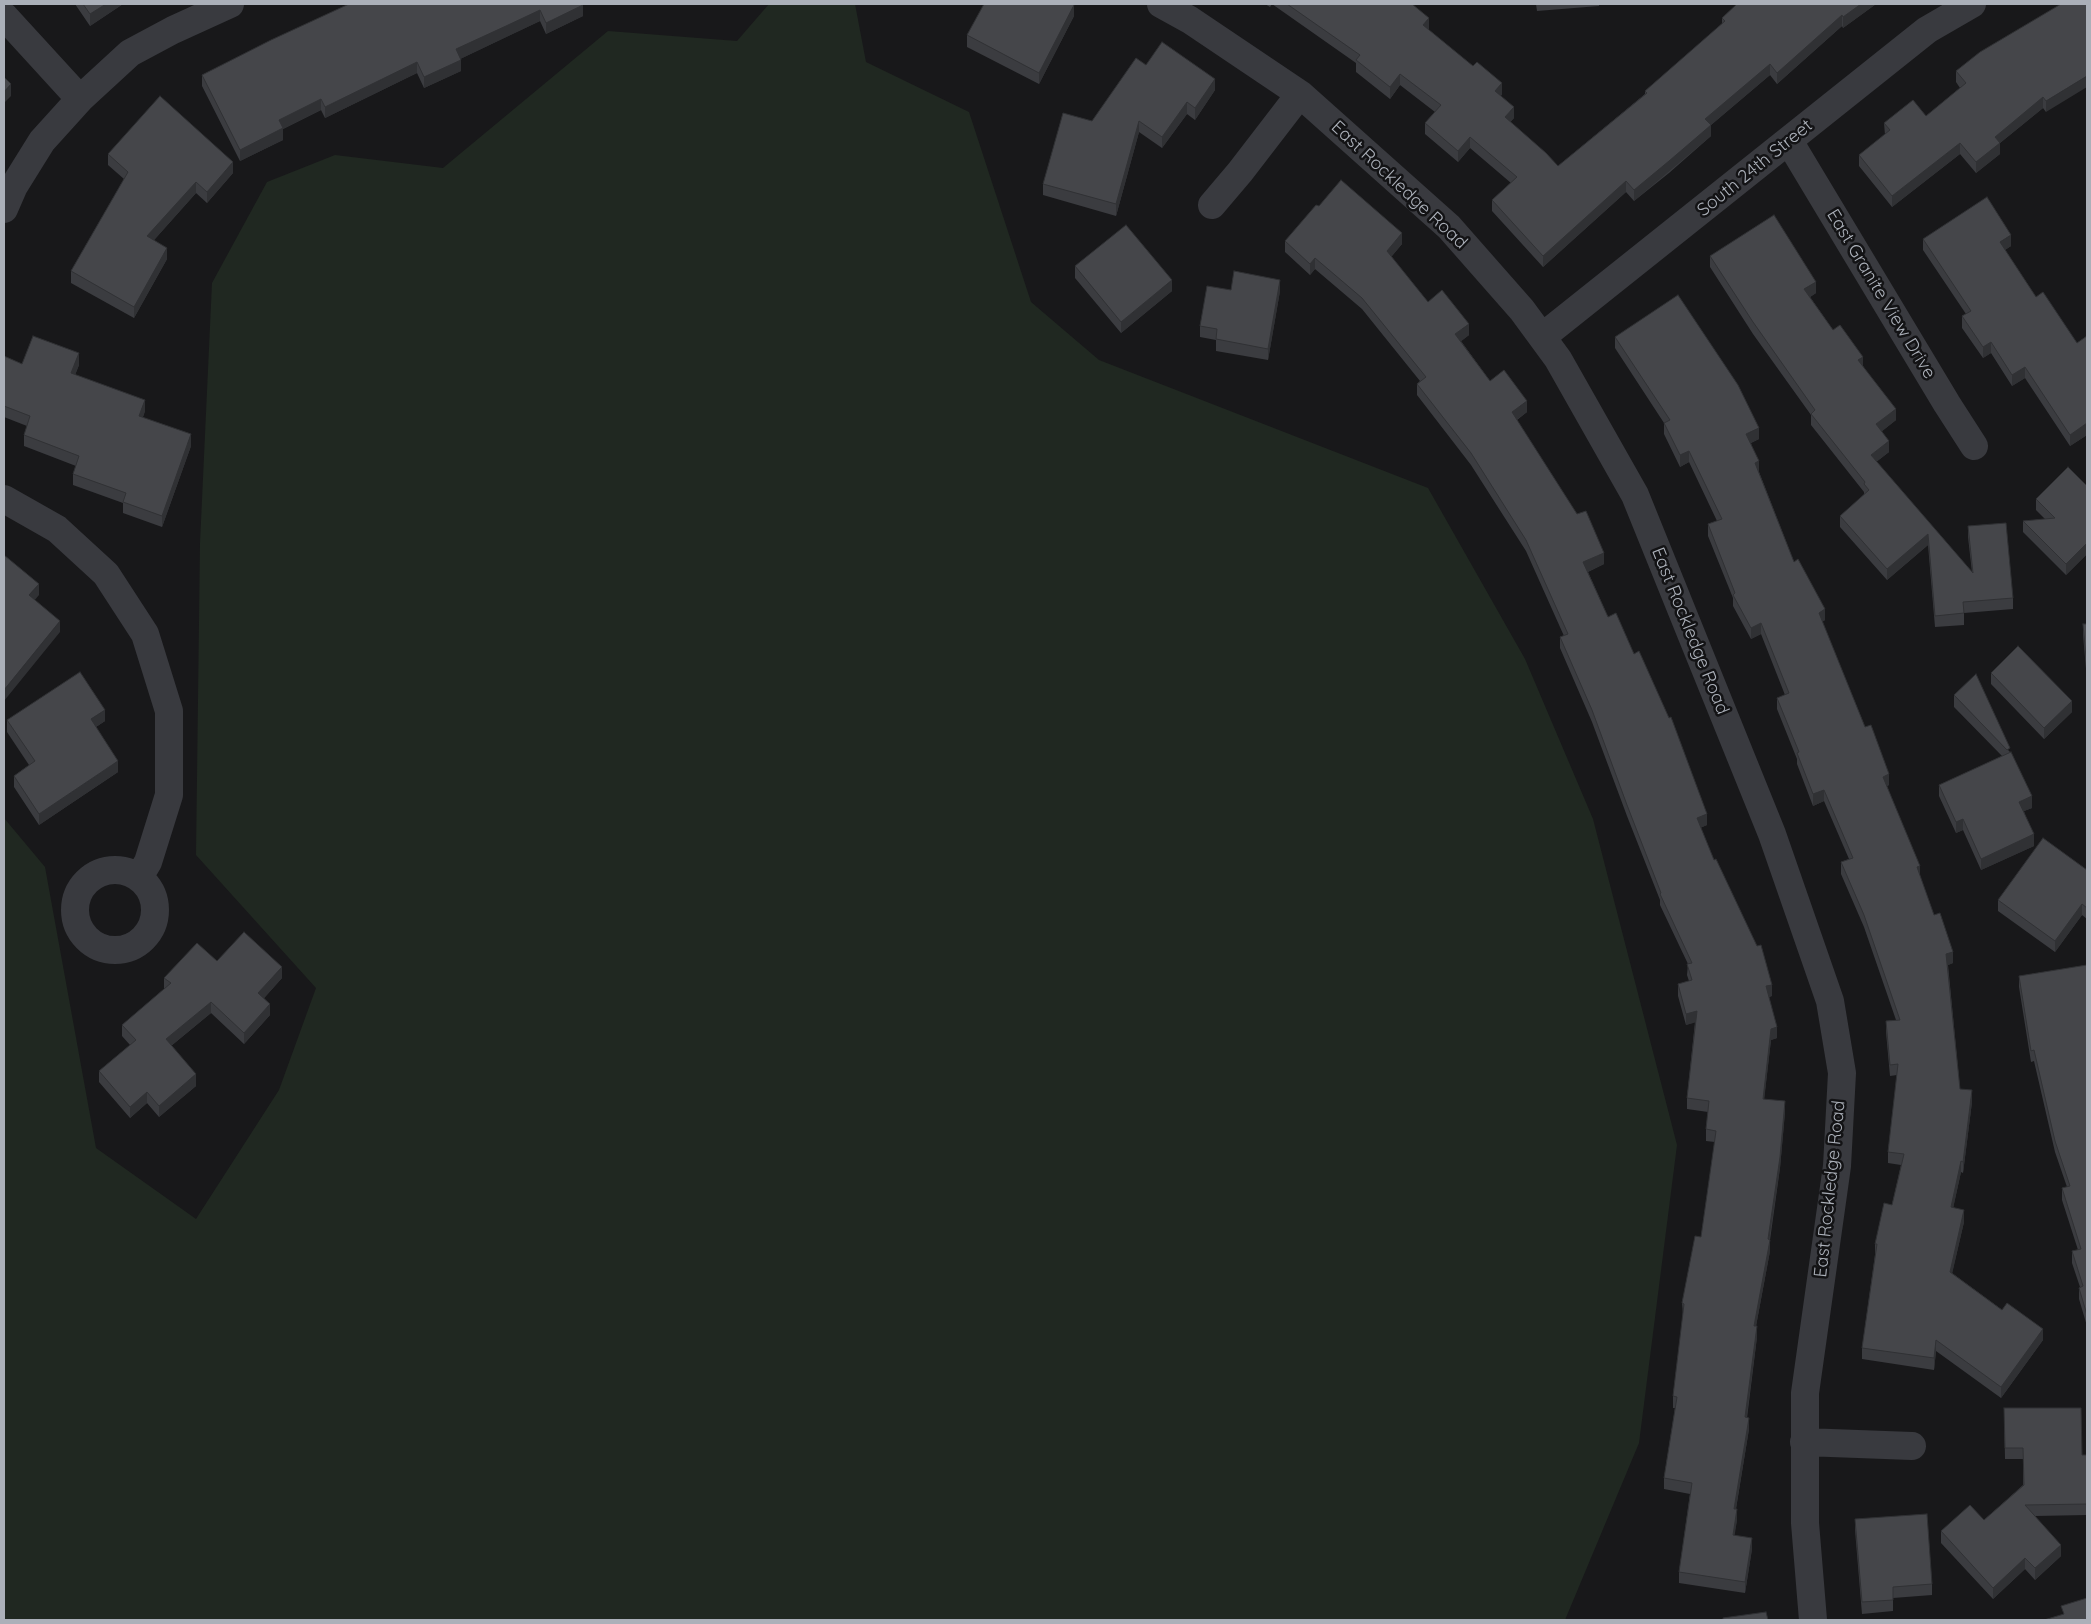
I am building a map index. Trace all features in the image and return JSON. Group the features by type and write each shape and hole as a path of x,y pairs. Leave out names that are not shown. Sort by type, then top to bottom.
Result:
{"street":[{"path":"4,209 14,186 42,141 80,99 130,54 173,30 230,4"},
{"name":"East Rockledge Road","path":"1161,4 1190,20 1300,94 1449,227 1522,310 1542,337 1558,359 1635,495 1772,834 1830,1002 1842,1074 1837,1166 1805,1393 1805,1523 1813,1620"},
{"name":"South 24th Street","path":"1542,337 1928,30 1972,4"},
{"path":"4,16 80,99"},
{"path":"1212,205 1300,94"},
{"name":"East Granite View Drive","path":"1789,141 1974,446"},
{"path":"4,499 57,529 106,574 145,634 169,711 169,794 148,862 138,877"},
{"path":"1804,1442 1912,1446"}],"shaded area":[{"path":"769,4 855,4 866,62 969,112 1031,302 1099,360 1428,488 1525,659 1593,819 1677,1145 1639,1443 1565,1620 4,1620 4,818 45,867 96,1148 196,1219 279,1090 316,988 196,855 200,543 212,283 267,182 335,155 443,168 608,31 737,41"}],"building":[{"path":"83,4 106,4 90,14"},
{"path":"349,4 583,5 546,23 540,10 456,49 461,60 424,77 417,62 325,107 321,99 279,120 283,128 240,150 202,75 271,40"},
{"path":"984,4 1074,5 1039,73 967,35"},
{"path":"1287,4 1412,4 1429,18 1423,25 1473,66 1477,62 1502,83 1495,91 1514,107 1505,117 1558,166 1647,93 1645,91 1725,21 1722,18 1737,4 1861,4 1843,17 1842,15 1777,73 1770,64 1705,119 1711,125 1669,161 1634,190 1626,181 1543,256 1492,200 1517,177 1470,137 1458,151 1425,123 1441,105 1400,74 1390,87 1356,60 1360,55"},
{"path":"2061,4 2087,4 2087,76 2046,101 2043,97 1995,137 2000,143 1976,162 1960,143 1892,196 1859,155 1890,130 1884,123 1913,100 1926,116 1966,83 1956,71 1980,52"},
{"path":"1162,42 1215,79 1195,108 1187,102 1162,137 1139,121 1116,204 1043,184 1063,113 1092,121 1136,58 1146,65"},
{"path":"4,77 11,84 4,92"},
{"path":"160,96 233,162 207,192 196,182 147,236 167,248 134,307 71,271 128,172 108,154"},
{"path":"1341,180 1402,233 1387,251 1428,302 1442,290 1469,324 1455,334 1490,381 1504,370 1527,401 1512,412 1577,514 1586,511 1604,553 1583,562 1608,617 1616,613 1634,654 1639,651 1669,718 1671,717 1707,814 1697,818 1714,860 1716,859 1757,946 1761,945 1772,985 1766,986 1777,1027 1771,1029 1763,1099 1785,1101 1780,1157 1768,1239 1770,1240 1754,1326 1757,1326 1745,1417 1749,1418 1734,1509 1737,1509 1733,1535 1752,1538 1745,1582 1679,1572 1692,1483 1664,1478 1677,1397 1673,1396 1684,1304 1682,1303 1695,1236 1701,1237 1716,1131 1706,1129 1709,1101 1687,1098 1697,1011 1686,1014 1678,984 1692,980 1687,964 1692,963 1660,894 1592,710 1560,637 1568,634 1526,540 1471,453 1417,384 1426,377 1362,298 1315,258 1310,264 1285,241 1316,205 1319,206"},
{"path":"1987,197 2011,235 2000,242 2036,297 2043,292 2077,343 2087,336 2087,423 2070,435 2025,367 2012,375 1991,342 1983,347 1962,316 1971,311 1923,239"},
{"path":"1774,215 1816,282 1804,289 1833,330 1840,325 1863,357 1858,360 1896,409 1876,424 1889,441 1871,455 1973,573 1968,526 2006,523 2013,598 1963,602 1964,613 1935,616 1928,534 1887,569 1840,516 1869,490 1864,484 1865,482 1811,414 1815,410 1753,322 1710,256"},
{"path":"1126,225 1172,280 1121,322 1075,266"},
{"path":"1234,271 1280,280 1268,349 1216,339 1217,329 1200,326 1207,286 1231,290"},
{"path":"1678,295 1738,385 1759,428 1746,434 1759,461 1755,463 1794,562 1798,559 1825,609 1819,613 1865,727 1871,725 1889,774 1883,777 1920,866 1917,867 1934,915 1940,913 1953,952 1946,954 1960,1089 1972,1090 1963,1162 1961,1161 1951,1207 1964,1210 1950,1272 2002,1310 2007,1303 2043,1329 2001,1387 1936,1340 1934,1358 1862,1348 1877,1244 1875,1244 1884,1203 1892,1205 1904,1154 1888,1152 1898,1064 1890,1065 1886,1021 1900,1020 1864,915 1841,862 1853,858 1824,790 1813,794 1797,753 1799,752 1777,698 1789,693 1761,623 1751,628 1733,595 1735,593 1708,524 1722,519 1689,451 1680,455 1664,423 1670,420 1615,337"},
{"path":"33,336 79,353 71,373 145,400 139,416 191,434 162,516 123,502 126,493 73,474 79,456 24,435 30,416 4,406 4,356 22,364"},
{"path":"2068,467 2087,486 2087,543 2066,564 2023,521 2055,518 2036,499"},
{"path":"4,555 39,584 29,595 60,621 4,690"},
{"path":"2083,624 2087,624 2087,669"},
{"path":"2018,646 2072,701 2044,728 1991,673"},
{"path":"80,672 105,710 91,719 118,761 39,814 14,776 35,761 7,720"},
{"path":"1976,674 2010,748 2007,750 1954,695"},
{"path":"2011,752 2032,796 2019,802 2034,834 1981,859 1963,819 1956,822 1939,785"},
{"path":"2043,838 2087,870 2087,908 2082,904 2055,941 1998,900"},
{"path":"244,932 282,967 258,993 270,1004 244,1033 211,1002 166,1039 196,1074 159,1106 147,1092 130,1107 99,1071 136,1040 122,1025 171,983 164,978 197,943 217,961"},
{"path":"2087,965 2087,1315 2079,1288 2083,1286 2072,1251 2081,1249 2062,1188 2070,1186 2055,1141 2034,1050 2031,1051 2019,976"},
{"path":"2004,1408 2081,1408 2082,1455 2087,1455 2087,1504 2025,1505 2061,1545 2035,1568 2025,1558 1993,1588 1941,1531 1970,1505 1984,1520 2024,1485 2023,1448 2005,1448"},
{"path":"1927,1514 1932,1584 1893,1587 1893,1600 1862,1602 1855,1519"},
{"path":"2087,1598 2087,1620 2044,1620 2064,1614 2061,1606"},
{"path":"1766,1612 1768,1620 1723,1620 1723,1618"}]}
